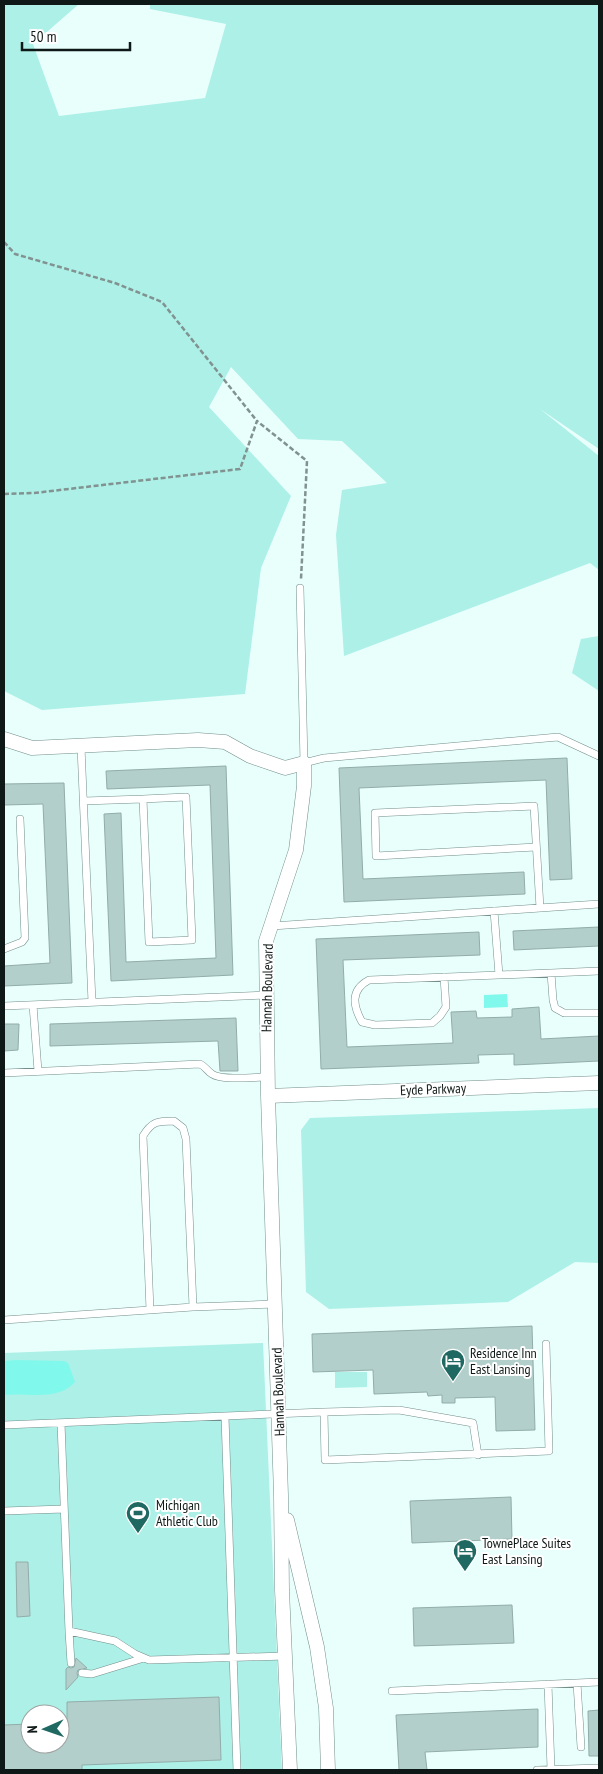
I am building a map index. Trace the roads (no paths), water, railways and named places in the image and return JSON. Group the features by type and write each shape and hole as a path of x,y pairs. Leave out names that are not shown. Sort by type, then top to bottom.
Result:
{"street":[{"path":"4,739 32,748 198,740 225,742 250,756 285,768 304,763"},
{"name":"Hannah Boulevard","path":"290,1770 282,1590 282,1495 267,1077 266,942 296,850 304,786 304,763"},
{"name":"Eyde Parkway","path":"268,1096 599,1083"},
{"name":"Hannah Boulevard","path":"282,1495 317,1647 326,1708 328,1770"}],"lane":[{"path":"300,588 304,763 324,758 558,737 599,756"},
{"path":"81,747 92,1002"},
{"path":"84,801 186,797 192,940 149,942 143,799"},
{"path":"536,847 376,856 375,813 534,806 540,908"},
{"path":"4,949 22,942 25,938 20,819"},
{"path":"272,926 599,904"},
{"path":"494,911 499,975"},
{"path":"444,977 446,1007 440,1016 432,1022 375,1025 362,1022 355,1009 356,993 360,984 369,980 444,977 551,973 599,972"},
{"path":"551,973 552,1000 555,1008 564,1013 599,1013"},
{"path":"4,1006 266,995"},
{"path":"33,1005 38,1071"},
{"path":"4,1073 200,1064 206,1067 211,1074 220,1078 267,1077"},
{"path":"150,1310 143,1136 150,1125 174,1120 183,1128 186,1139 193,1307"},
{"path":"4,1320 193,1307 275,1304"},
{"path":"324,1412 325,1460 549,1451 546,1344"},
{"path":"4,1424 399,1410 473,1423 478,1455"},
{"path":"225,1417 237,1770"},
{"path":"61,1422 71,1663"},
{"path":"4,1511 64,1509"},
{"path":"69,1631 115,1641 144,1658 159,1660 285,1656"},
{"path":"82,1673 92,1674 144,1658"},
{"path":"392,1691 599,1682"},
{"path":"577,1683 580,1747"},
{"path":"548,1684 551,1769"},
{"path":"537,1770 599,1768"}],"water":[{"path":"507,994 508,1007 484,1008 484,995"},
{"path":"4,1361 64,1361 68,1363 75,1382 60,1392 51,1394 4,1395"}],"place":[{"name":"Residence Inn East Lansing","path":"453,1382"},
{"name":"Michigan Athletic Club","path":"138,1534"},
{"name":"TownePlace Suites East Lansing","path":"465,1572"}]}
